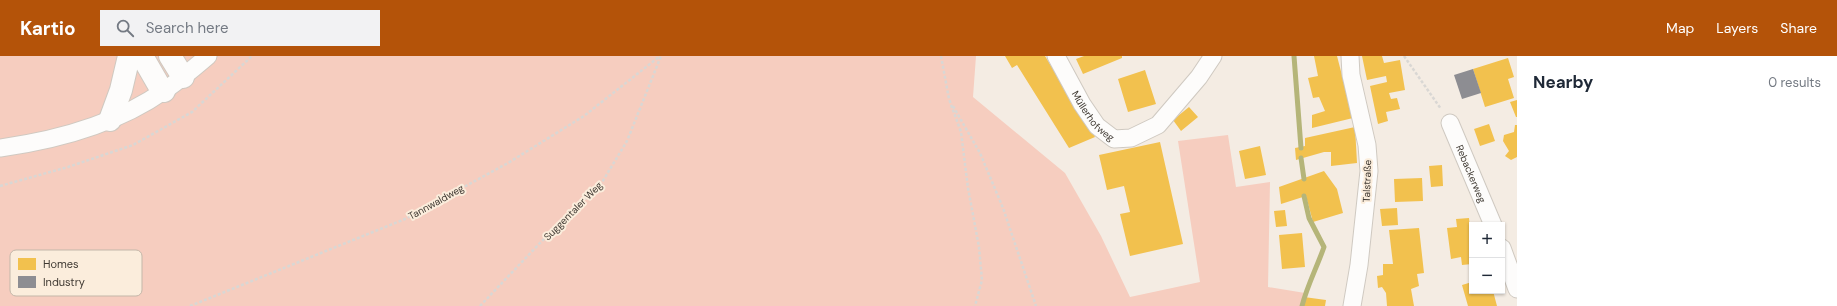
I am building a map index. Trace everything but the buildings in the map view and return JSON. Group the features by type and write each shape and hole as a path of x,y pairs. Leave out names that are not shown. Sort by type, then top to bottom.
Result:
{"highway":[{"path":"110,120 121,90 129,56"},
{"path":"142,56 161,89 164,91"},
{"path":"170,56 183,77"}],"street":[{"path":"0,148 39,142 76,132 110,120 164,91 208,56"},
{"name":"Müllerhofweg","path":"1056,56 1082,104 1097,126 1114,138 1131,138 1158,125 1199,77 1213,56"},
{"name":"Talstraße","path":"1350,56 1351,75 1367,145 1369,171 1361,250 1352,306"},
{"name":"Rebackerweg","path":"1450,123 1492,222"},
{"path":"1505,256 1517,289"}],"path":[{"path":"0,186 68,167 133,145 192,112 252,56"},
{"name":"Tannwaldweg","path":"190,306 405,219 508,163 584,116 661,56"},
{"name":"Suggentaler Weg","path":"480,306 540,243 601,184 627,141 661,56"},
{"path":"941,56 949,98 961,132 968,188 979,247 982,280 975,306"},
{"path":"1404,56 1416,70 1450,123"},
{"path":"949,98 980,153 1003,208 1036,306"}],"shaded area":[{"path":"0,56 976,56 973,97 1065,173 1101,236 1130,297 1200,282 1178,141 1228,135 1236,187 1270,182 1268,287 1305,293 1302,306 0,306"}],"waterway":[{"path":"1294,56 1301,148"},
{"path":"1301,158 1304,179"},
{"path":"1302,306 1324,247 1309,218 1304,196"}]}
